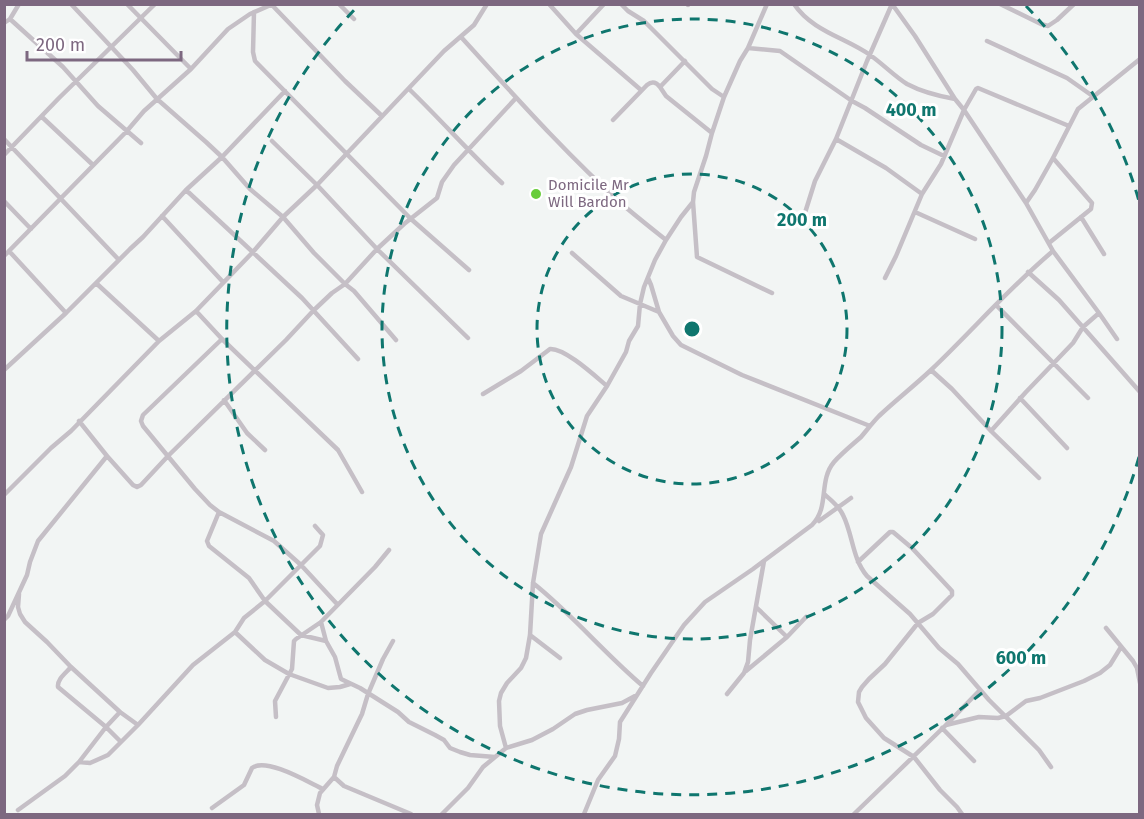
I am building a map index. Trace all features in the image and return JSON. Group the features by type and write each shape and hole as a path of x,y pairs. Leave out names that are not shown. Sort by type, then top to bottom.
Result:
{"street":[{"path":"20,4 7,21 41,46 98,106 141,143"},
{"path":"71,4 157,99 222,158 250,189 283,217 314,253 354,291 396,340"},
{"path":"127,4 191,69"},
{"path":"4,155 155,4"},
{"path":"339,4 354,19"},
{"path":"4,495 159,341 196,311 283,217 317,185 444,51 474,25 487,4"},
{"path":"549,4 576,34 641,90"},
{"path":"576,34 604,4"},
{"path":"621,4 644,21 724,97"},
{"path":"767,4 724,97 694,192 693,202 697,257 772,293"},
{"path":"794,4 799,12 830,34 870,55 906,83 926,93 955,99"},
{"path":"804,216 815,181 836,139 892,4"},
{"path":"892,4 1026,203 1053,251 1118,339"},
{"path":"1000,4 1048,26 1074,4"},
{"path":"4,256 144,111 191,69 228,29 242,18 272,5 382,116"},
{"path":"254,12 255,61 411,219 469,270"},
{"path":"460,37 576,159 623,205 666,240"},
{"path":"987,41 1066,78 1094,97"},
{"path":"748,48 780,51 852,101 921,145 944,156"},
{"path":"1026,203 1053,158 1078,109 1140,59"},
{"path":"660,87 685,61"},
{"path":"613,120 646,85 652,82 656,83 666,96 712,133"},
{"path":"885,278 922,194 944,156 974,91 978,88 1069,126"},
{"path":"409,89 502,183"},
{"path":"4,370 143,237 186,190 222,158 285,91"},
{"path":"79,422 133,485 137,487 141,485 313,311 345,284 404,224 437,198 442,182 454,165 516,98"},
{"path":"42,117 93,165"},
{"path":"4,139 119,260"},
{"path":"836,139 886,168 922,194"},
{"path":"272,141 468,338"},
{"path":"1048,243 1091,209 1092,203 1053,158"},
{"path":"186,190 302,298 358,359"},
{"path":"4,201 31,229"},
{"path":"506,748 500,726 499,701 507,682 521,668 526,658 530,635 533,583 541,534 571,467 587,416 607,386 638,326 640,304 655,260 681,217 693,202"},
{"path":"915,212 975,239"},
{"path":"162,216 223,282"},
{"path":"1081,217 1104,254"},
{"path":"9,251 66,313"},
{"path":"812,525 822,510 829,469 835,461 931,370 1028,272 1053,251"},
{"path":"572,253 621,296 659,312"},
{"path":"1028,272 1059,300 1140,392"},
{"path":"648,278 659,312 681,345 742,375 870,426"},
{"path":"96,283 159,341"},
{"path":"996,305 1088,398"},
{"path":"196,311 222,339 338,450 362,492"},
{"path":"991,431 1073,344 1083,327 1099,313"},
{"path":"222,339 143,415 141,421 143,426 195,489 219,512 274,541 301,565 337,604"},
{"path":"483,394 554,348 574,360 607,386"},
{"path":"931,370 1039,478"},
{"path":"1020,398 1067,448"},
{"path":"224,400 247,433 265,450"},
{"path":"4,620 27,574 38,541 107,456"},
{"path":"824,494 838,507 845,520 861,569 918,623 939,648 969,676 1039,750 1051,766"},
{"path":"584,814 598,780 615,756 620,722 674,638 695,612 705,602 851,498"},
{"path":"219,512 207,541 209,546 249,578 265,601 301,635 326,641"},
{"path":"79,762 90,763 108,755 193,665 235,632 244,618 265,601 320,546 323,535 315,526"},
{"path":"858,562 890,532 895,533 953,593 933,614 918,623 885,664 869,679 858,697 866,718 884,738 914,757 962,814"},
{"path":"276,717 276,702 290,674 294,642 321,622 389,550"},
{"path":"744,673 748,662 764,561"},
{"path":"533,583 570,615 643,686"},
{"path":"19,590 18,607 25,622 120,712 138,725"},
{"path":"756,607 787,637"},
{"path":"727,694 744,673 787,637 806,617"},
{"path":"321,622 326,641 335,657 341,680 398,712 409,722 444,740 450,747 470,755 495,757"},
{"path":"1106,628 1136,664 1140,683"},
{"path":"235,632 265,660 290,674 328,688 351,684"},
{"path":"530,635 560,658"},
{"path":"319,814 318,799 323,789 333,781 337,766 393,641"},
{"path":"944,727 979,717 1006,716 1026,701 1077,684 1100,673 1110,665 1121,647"},
{"path":"71,667 57,684 58,687 121,742"},
{"path":"854,814 980,690"},
{"path":"442,814 468,788 483,767 506,748 532,740 554,729 575,714 622,703 637,695"},
{"path":"18,810 65,776 120,712"},
{"path":"944,727 974,761"},
{"path":"212,808 244,785 252,768 257,765 281,770 323,789"},
{"path":"334,777 344,786 411,814"}],"place":[{"name":"Domicile Mr Will Bardon","path":"536,194"}]}
